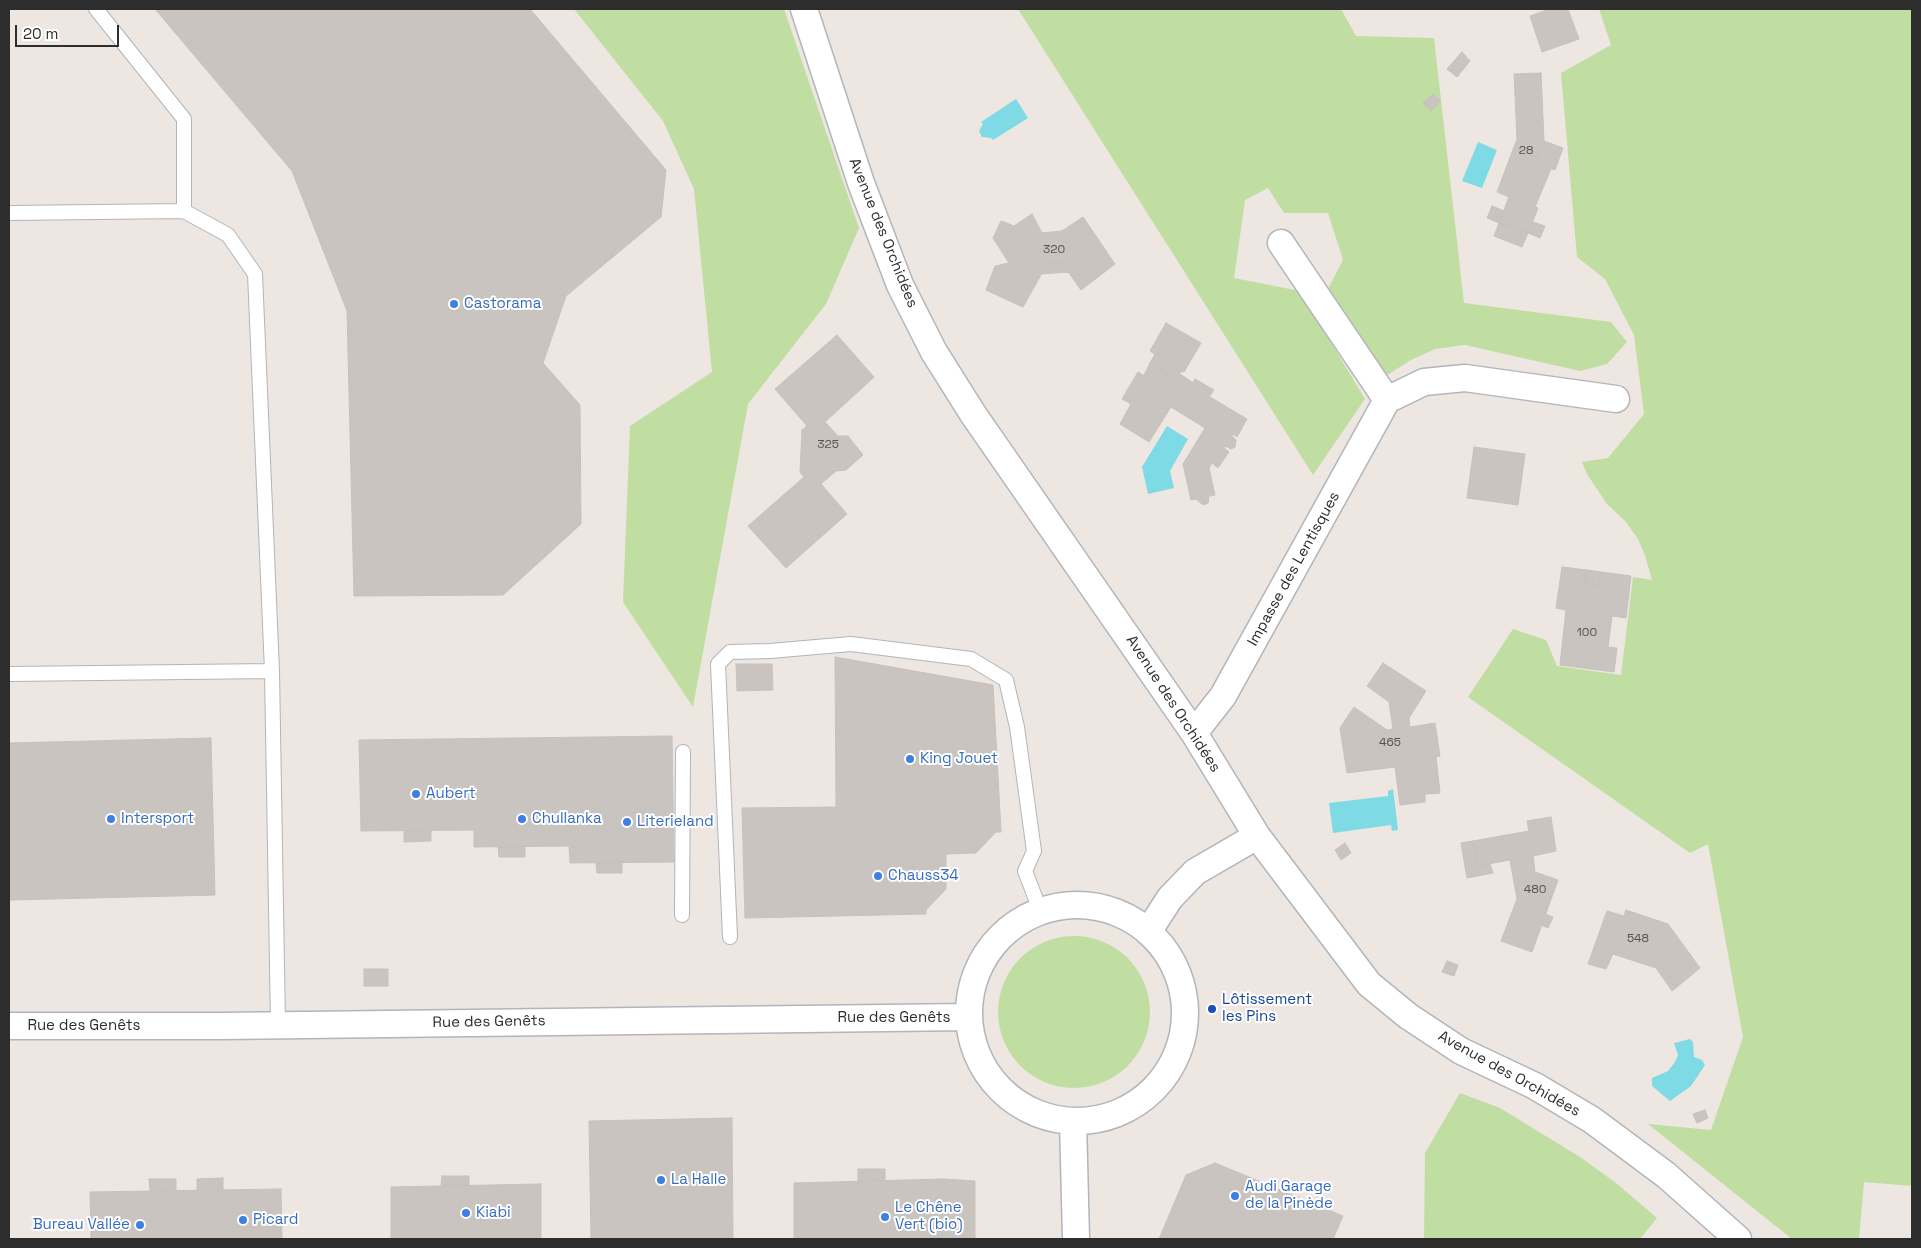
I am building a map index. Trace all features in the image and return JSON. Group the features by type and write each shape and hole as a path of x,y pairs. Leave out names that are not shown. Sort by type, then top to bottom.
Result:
{"street":[{"name":"Avenue des Orchidées","path":"804,9 861,183 900,285 934,352 973,414 1108,606 1194,733 1256,836 1369,984 1408,1016 1461,1051 1535,1086 1592,1120 1666,1175 1738,1239"},
{"path":"1281,243 1387,400 1405,389 1424,382 1465,378 1616,399"},
{"name":"Impasse des Lentisques","path":"1194,733 1223,696 1387,400"},
{"path":"1148,932 1170,898 1196,872 1256,836"},
{"path":"1079,904 1104,908 1128,917 1148,932 1163,947 1175,966 1182,987 1185,1009 1183,1031 1177,1052 1167,1072 1153,1089 1136,1103 1117,1113 1095,1119 1073,1121 1034,1112 1016,1102 1001,1090 988,1074 978,1056 972,1037 969,1017 970,992 978,968 991,946 1009,928 1040,910 1079,904"},
{"name":"Rue des Genêts","path":"9,1026 278,1025 969,1017"},
{"path":"1073,1121 1076,1239"}],"lane":[{"path":"96,9 184,118 184,211"},
{"path":"9,213 184,211 228,235 255,274 272,671 278,1025"},
{"path":"730,937 718,664 730,652 770,651 851,644 971,659 1006,680 1017,727 1034,851 1025,871 1040,910"},
{"path":"9,674 272,671"},
{"path":"682,915 683,752"}],"green space":[{"path":"574,9 784,9 859,228 826,304 748,404 693,707 623,602 630,426 712,372 694,189 663,121"},
{"path":"1018,9 1341,9 1356,36 1434,38 1464,303 1611,322 1627,342 1607,364 1580,371 1465,345 1435,349 1411,360 1384,377 1327,291 1343,260 1328,213 1284,213 1268,188 1245,200 1234,278 1300,291 1365,399 1313,475"},
{"path":"1599,9 1912,9 1912,1186 1864,1182 1859,1239 1792,1239 1648,1124 1711,1130 1743,1037 1708,844 1690,853 1468,697 1513,629 1546,640 1557,666 1621,675 1633,577 1652,580 1638,539 1625,521 1607,504 1587,474 1582,462 1608,458 1644,414 1634,335 1605,279 1577,257 1561,73 1611,45"},
{"path":"1074,936 1089,937 1103,942 1128,958 1144,983 1149,997 1149,1027 1144,1041 1128,1066 1103,1082 1089,1087 1074,1088 1059,1087 1045,1082 1020,1066 1004,1041 999,1027 998,1012 999,997 1004,983 1020,958 1045,942 1059,937"},
{"path":"1460,1093 1500,1108 1580,1157 1616,1183 1657,1218 1640,1239 1424,1239 1425,1153"}],"water":[{"path":"1016,99 1028,118 993,140 982,137 979,131 983,124 981,122"},
{"path":"1478,142 1497,150 1482,188 1462,181"},
{"path":"1167,426 1188,439 1170,471 1174,488 1148,494 1142,467"},
{"path":"1393,789 1398,830 1392,831 1391,825 1333,833 1329,803 1388,796 1388,791"},
{"path":"1690,1039 1693,1042 1694,1057 1702,1060 1705,1065 1691,1086 1670,1101 1652,1086 1652,1078 1668,1071 1675,1062 1678,1055 1674,1043"}],"building":[{"name":"Castorama","path":"155,9 530,9 666,170 661,217 566,296 543,363 580,405 581,524 503,595 354,596 347,311 292,171"},
{"path":"1550,9 1568,9 1579,39 1542,52 1530,16"},
{"path":"1462,52 1470,61 1457,77 1447,69"},
{"path":"1541,73 1544,141 1536,162 1551,169 1535,207 1538,208 1528,233 1499,223 1509,197 1497,192 1517,139 1514,74"},
{"path":"1433,94 1441,101 1431,111 1423,103"},
{"path":"1544,141 1563,148 1555,170 1536,162"},
{"path":"1492,206 1504,211 1499,223 1487,218"},
{"path":"1032,214 1042,233 1062,231 1083,217 1115,264 1081,290 1062,263 1047,264 1023,307 986,290 995,266 1009,263 993,238 1001,221 1014,226"},
{"path":"1533,222 1545,226 1540,238 1528,233"},
{"path":"1499,223 1528,233 1522,247 1494,236"},
{"path":"1062,263 1069,272 1041,274 1047,264"},
{"path":"1166,323 1201,343 1184,372 1181,371 1180,374 1192,382 1185,394 1203,406 1210,397 1247,419 1237,437 1233,434 1232,436 1236,440 1235,447 1231,449 1225,446 1224,448 1229,452 1218,468 1212,463 1209,468 1215,495 1209,496 1208,503 1203,505 1196,499 1191,500 1183,464 1205,428 1171,407 1149,442 1120,424 1131,404 1122,399 1138,372 1159,385 1167,374 1150,363 1155,354 1150,351"},
{"path":"837,335 874,377 825,422 838,436 848,436 863,455 846,470 836,471 821,484 847,514 786,568 748,526 804,477 800,472 802,430 807,426 775,389"},
{"path":"1150,363 1167,374 1159,385 1144,375"},
{"path":"1195,379 1214,390 1203,406 1185,394"},
{"path":"1474,447 1525,454 1518,505 1467,498"},
{"path":"1562,567 1587,570 1585,583 1599,585 1601,572 1631,576 1626,618 1612,616 1608,647 1617,648 1614,672 1560,665 1566,610 1556,608"},
{"path":"1587,570 1601,572 1599,585 1585,583"},
{"path":"835,657 993,685 1001,832 996,832 976,853 946,854 946,889 926,910 926,914 745,918 742,808 836,807"},
{"path":"1383,663 1426,691 1409,718 1410,727 1435,723 1440,756 1436,757 1440,793 1425,794 1425,802 1400,805 1395,767 1347,773 1340,728 1354,707 1387,730 1393,729 1389,702 1367,686"},
{"path":"736,664 772,664 773,690 737,691"},
{"path":"672,736 674,862 570,863 569,846 474,847 474,830 361,831 359,740"},
{"name":"Intersport","path":"211,738 215,895 9,900 9,743"},
{"path":"1551,817 1556,851 1533,856 1535,872 1558,880 1532,952 1501,941 1517,899 1510,860 1477,866 1473,841 1529,831 1527,821"},
{"path":"404,831 431,831 431,841 404,842"},
{"path":"1473,841 1477,866 1490,864 1493,873 1467,878 1461,843"},
{"path":"1345,843 1351,853 1341,860 1335,850"},
{"path":"525,846 525,857 499,857 498,847"},
{"path":"622,862 622,873 597,873 596,863"},
{"path":"1626,910 1668,924 1700,968 1677,987 1660,964 1656,968 1613,954 1606,969 1588,964 1607,911 1624,916"},
{"path":"1545,914 1553,917 1548,928 1541,925"},
{"path":"1447,961 1458,965 1454,976 1442,972"},
{"path":"1660,964 1677,987 1672,991 1656,968"},
{"path":"364,969 388,969 388,986 364,986"},
{"path":"1705,1110 1708,1118 1697,1123 1693,1114"},
{"name":"La Halle","path":"732,1118 733,1239 591,1239 589,1121"},
{"name":"Audi Garage de la Pinède","path":"1215,1163 1343,1216 1333,1239 1159,1239 1186,1175"},
{"path":"858,1169 885,1169 885,1180 858,1182"},
{"path":"442,1176 469,1176 469,1185 441,1186"},
{"path":"223,1178 223,1190 197,1190 197,1179"},
{"path":"149,1179 176,1179 176,1190 150,1191"},
{"name":"Le Chêne Vert (bio)","path":"943,1179 975,1181 975,1239 794,1239 794,1183"},
{"name":"Kiabi","path":"541,1184 541,1239 391,1239 391,1187"},
{"path":"281,1189 282,1239 91,1239 90,1192"}],"place":[{"name":"Castorama","path":"454,304"},
{"name":"King Jouet","path":"910,759"},
{"name":"Aubert","path":"416,794"},
{"name":"Intersport","path":"111,819"},
{"name":"Chullanka","path":"522,819"},
{"name":"Literieland","path":"627,822"},
{"name":"Chauss34","path":"878,876"},
{"name":"Lôtissement les Pins","path":"1212,1009"},
{"name":"La Halle","path":"661,1180"},
{"name":"Audi Garage de la Pinède","path":"1235,1196"},
{"name":"Kiabi","path":"466,1213"},
{"name":"Le Chêne Vert (bio)","path":"885,1217"},
{"name":"Picard","path":"243,1220"},
{"name":"Bureau Vallée","path":"140,1225"}]}
